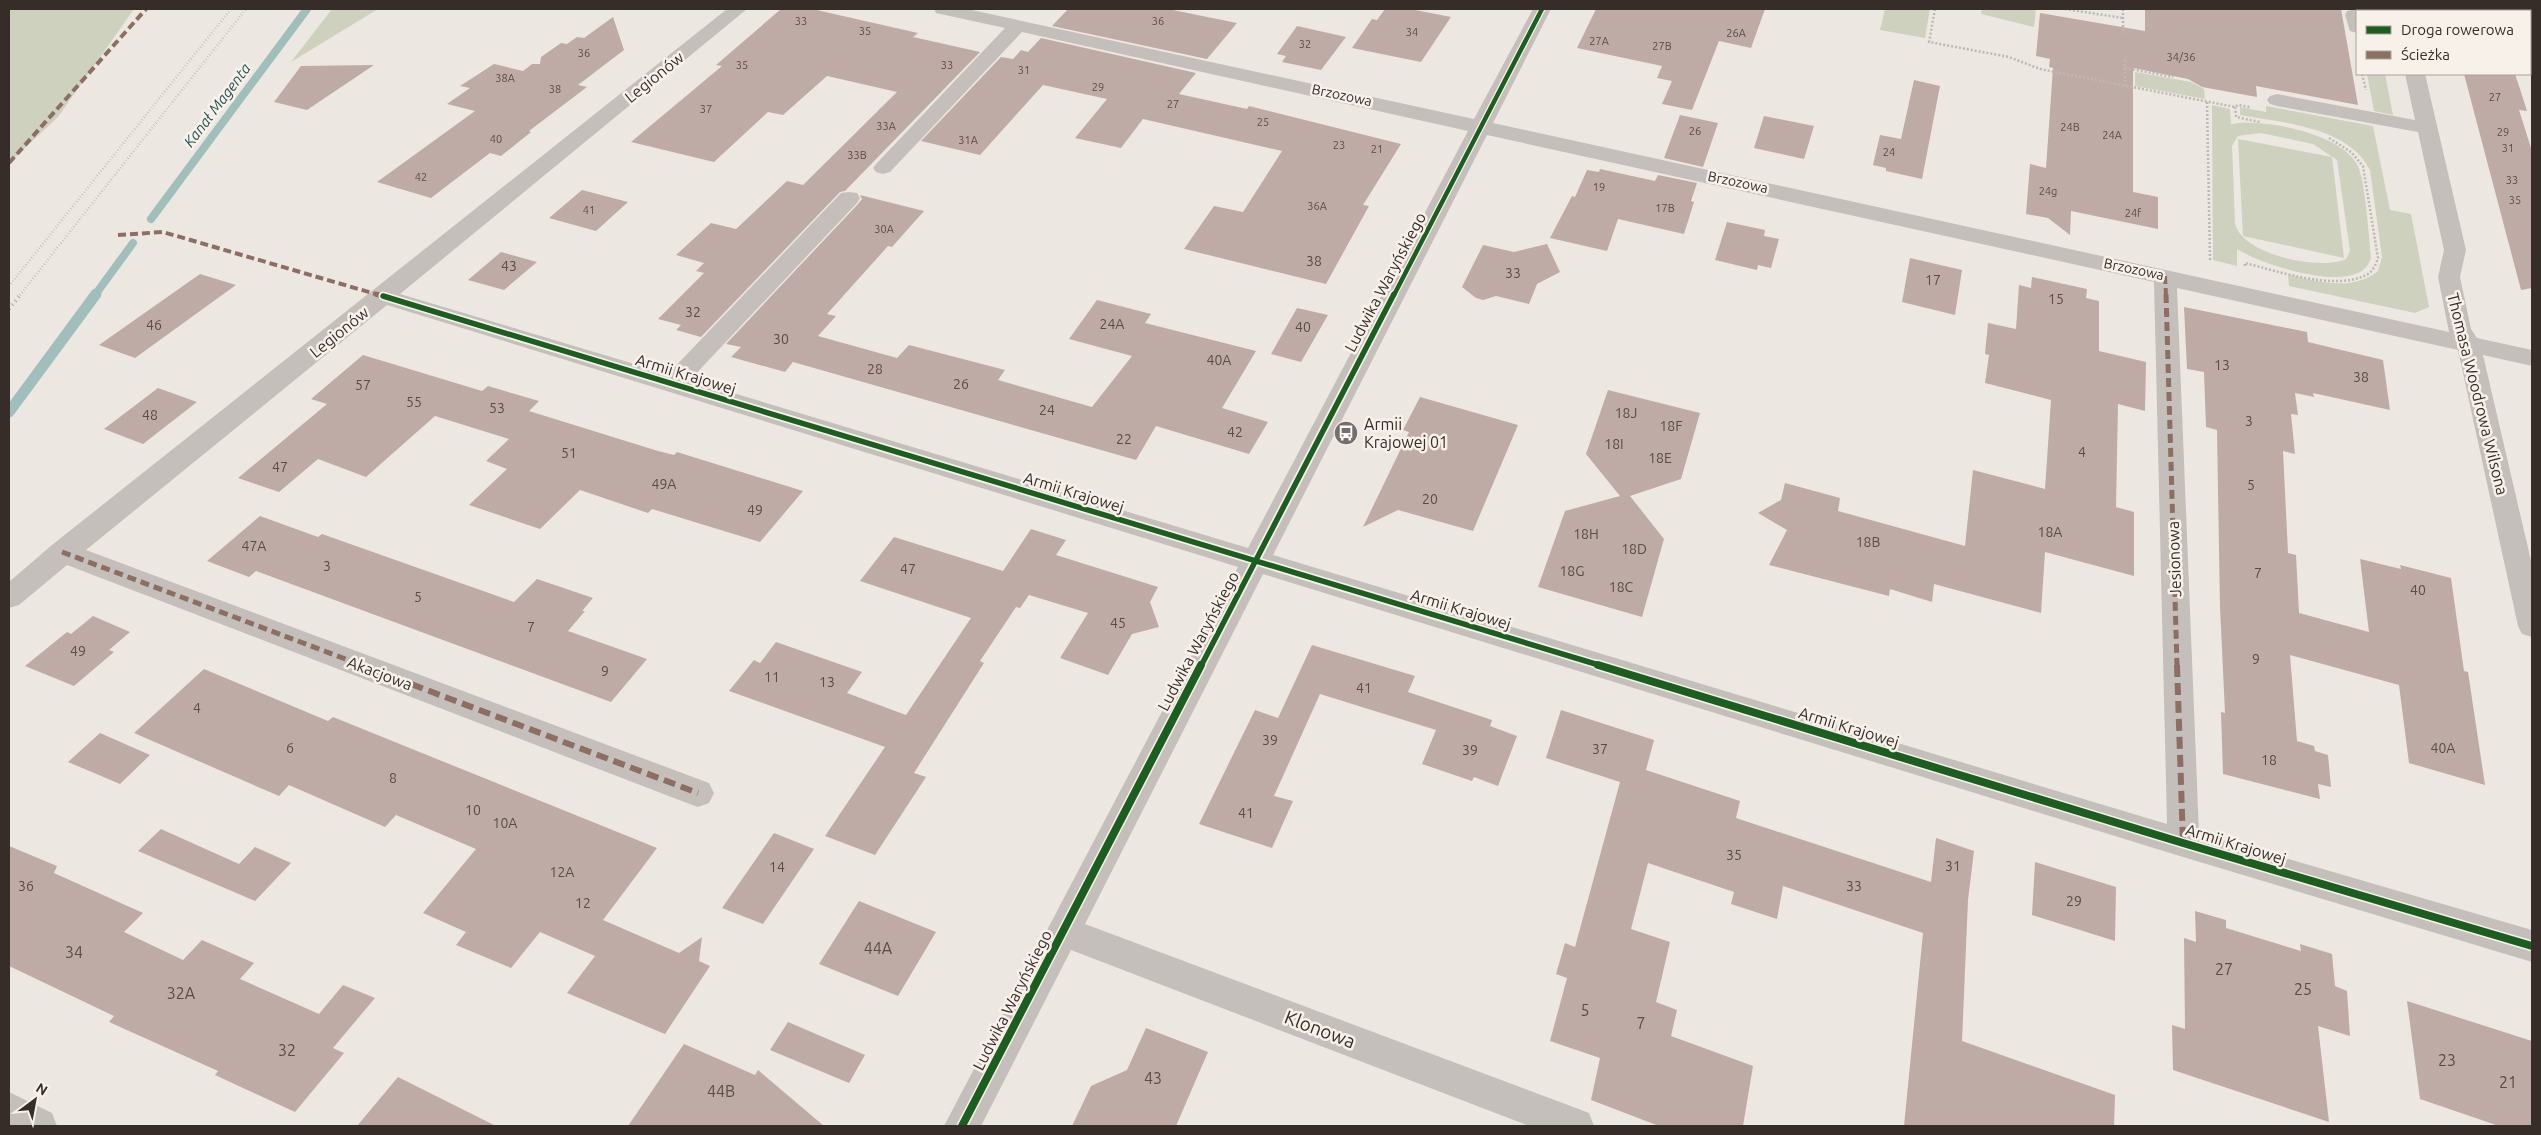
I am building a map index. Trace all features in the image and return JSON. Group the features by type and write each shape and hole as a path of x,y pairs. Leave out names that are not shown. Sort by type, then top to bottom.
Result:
{"street":[{"name":"Legionów","path":"9,597 62,552 738,9"},
{"name":"Brzozowa","path":"943,9 1483,126 2532,358"},
{"name":"Ludwika Waryńskiego","path":"962,1126 1483,126 1542,9"},
{"path":"883,168 1018,25"},
{"name":"Thomasa Woodrowa Wilsona","path":"2415,75 2455,250 2449,277 2459,329 2468,343 2532,626"},
{"path":"2276,100 2427,128"},
{"path":"672,384 849,198"},
{"name":"Jesionowa","path":"2165,276 2183,842"},
{"name":"Armii Krajowej","path":"383,296 1256,562 2532,946"},
{"name":"Akacjowa","path":"62,552 698,793"},
{"name":"Klonowa","path":"1063,931 1576,1126"},
{"path":"9,1110 39,1126"}],"path":[{"path":"1935,9 1929,42 2009,57 2040,70 2235,107 2236,117 2262,122"},
{"path":"2064,9 2123,18"},
{"path":"2123,9 2123,34"},
{"path":"2124,86 2125,60"},
{"path":"2125,68 2173,78"},
{"path":"2207,102 2210,264"},
{"path":"2245,272 2245,263 2323,280 2340,280 2362,276 2374,266 2378,258 2363,166 2345,147 2322,136"}],"green space":[{"path":"9,9 134,9 58,117 9,163"},
{"path":"332,9 378,9 291,62"},
{"path":"1885,9 1930,9 1925,38 1880,30"},
{"path":"1982,9 2036,9 2034,27 1981,14"},
{"path":"2135,72 2191,82 2204,89 2205,99 2135,86"},
{"path":"2367,75 2385,75 2393,115 2374,111"},
{"path":"2212,105 2230,109 2231,124 2262,123 2300,130 2319,137 2349,154 2358,166 2365,196 2371,257 2364,269 2350,276 2331,277 2309,274 2266,262 2237,249 2237,266 2213,260","holes":["2261,133 2313,144 2337,160 2350,251 2346,259 2334,262 2301,261 2283,258 2266,252 2251,244 2240,234 2235,223 2232,146 2238,136"]},
{"path":"2266,106 2373,126 2390,210 2411,214 2429,307 2415,313 2289,286 2288,275 2334,283 2357,281 2378,271 2382,257 2370,170 2360,155 2331,135 2313,129 2240,115 2240,107 2266,112"},
{"path":"2238,139 2332,157 2344,258 2243,236"}],"building":[{"path":"781,9 812,9 918,33 913,37 980,52 845,191 840,192 701,337 676,330 681,325 658,319 704,273 696,271 704,263 676,255 711,223 736,229 787,181 803,185 897,92 827,76 783,115 768,112 714,162 631,142 722,66 716,65"},
{"path":"1068,9 1168,9 1237,23 1207,59 1052,26"},
{"path":"1385,9 1410,9 1451,17 1421,62 1352,48 1372,19 1377,20"},
{"path":"1596,9 1765,9 1751,48 1719,41 1692,110 1662,104 1672,81 1657,78 1662,66 1577,48"},
{"path":"2145,9 2341,9 2358,105 2256,86 2257,97 2202,87 2188,79 2133,68 2133,192 2158,197 2158,229 2071,211 2070,235 2048,218 2026,214 2030,164 2046,168 2053,68 2049,67 2050,59 2036,56 2040,13 2145,31"},
{"path":"613,17 624,50 578,85 587,87 529,131 531,132 501,156 490,153 431,198 377,182 475,111 447,104 470,88 460,86 494,64 523,71 532,64 540,64 541,57 561,43 567,44 577,37 584,38"},
{"path":"1297,26 1346,37 1321,70 1282,62 1286,56 1277,54"},
{"path":"1041,38 1196,73 1179,94 1247,109 1249,106 1401,144 1363,205 1369,206 1326,284 1184,249 1214,206 1243,212 1282,151 1143,119 1121,148 1075,138 1107,99 1043,85 980,155 921,141 1001,57 1013,59 1021,50 1028,52"},
{"path":"374,65 307,110 274,102 301,66"},
{"path":"2464,75 2515,75 2527,111 2519,110 2532,151 2532,288 2521,290"},
{"path":"1914,80 1940,86 1922,179 1886,171 1886,168 1873,165 1880,135 1901,139"},
{"path":"1680,115 1718,123 1703,167 1664,158"},
{"path":"1764,116 1814,126 1804,159 1754,148"},
{"path":"1600,169 1655,181 1658,175 1697,183 1691,201 1694,202 1684,234 1618,219 1607,251 1550,238 1572,196 1575,197 1587,170 1599,172"},
{"path":"582,190 628,202 596,231 549,218"},
{"path":"860,195 924,211 892,247 888,246 827,314 836,316 818,336 897,358 909,345 1005,370 998,380 1092,407 1132,356 1069,339 1097,300 1151,314 1145,323 1256,351 1222,408 1268,422 1249,454 1156,426 1136,460 793,362 785,372 731,357 741,347 726,344 858,204 862,199"},
{"path":"1727,222 1765,230 1764,236 1779,239 1771,268 1758,265 1757,270 1715,260"},
{"path":"1547,244 1560,272 1537,284 1529,304 1496,296 1483,300 1476,298 1462,287 1483,245 1514,252"},
{"path":"501,252 537,262 504,290 468,280"},
{"path":"1910,258 1962,270 1955,315 1902,302"},
{"path":"200,274 236,285 135,358 99,345"},
{"path":"2032,277 2087,289 2086,298 2099,301 2099,351 2146,362 2145,411 2118,404 2116,507 2134,512 2134,576 2045,552 2041,613 1934,584 1932,602 1890,589 1889,596 1769,565 1787,530 1758,513 1781,500 1785,483 1840,498 1838,511 1965,546 1973,470 2045,489 2051,400 1985,383 1989,355 1985,354 1988,323 2016,329 2019,285 2031,288"},
{"path":"2184,307 2307,332 2308,342 2383,360 2390,410 2313,393 2314,397 2295,393 2298,415 2291,414 2295,454 2283,451 2288,553 2296,555 2299,613 2369,632 2360,559 2401,569 2400,565 2451,578 2464,671 2468,672 2485,785 2409,763 2399,685 2290,655 2297,741 2314,746 2315,751 2328,755 2331,787 2318,784 2320,799 2223,774 2221,712 2225,713 2220,607 2217,430 2206,427 2204,372 2187,369"},
{"path":"1297,308 1328,315 1301,362 1271,354"},
{"path":"363,355 482,391 488,386 539,401 529,411 658,451 674,455 677,452 803,491 760,542 652,509 648,513 580,490 540,529 469,505 507,469 486,461 509,439 435,416 366,477 318,459 279,492 238,478 327,404 311,399"},
{"path":"158,388 197,402 143,444 104,429"},
{"path":"1608,390 1700,413 1681,479 1630,496 1664,539 1642,617 1538,587 1565,511 1620,496 1586,454"},
{"path":"1420,397 1518,425 1473,531 1398,510 1363,527 1409,432 1403,430"},
{"path":"260,516 318,537 322,534 514,602 537,579 593,598 568,631 647,659 611,702 256,571 249,577 207,561"},
{"path":"1031,529 1066,540 1056,555 1158,587 1150,602 1159,627 1132,634 1108,675 1060,658 1088,613 1029,595 1020,608 1016,607 980,661 984,663 914,773 926,777 875,855 825,836 885,747 729,691 754,660 760,663 776,642 862,672 847,693 906,715 971,618 860,581 894,537 1003,571"},
{"path":"93,616 130,632 109,650 114,652 74,686 25,666 67,632 71,634"},
{"path":"1312,645 1415,676 1408,692 1492,720 1490,726 1517,736 1498,786 1474,777 1472,781 1422,764 1436,730 1320,694 1274,796 1293,801 1272,848 1199,824 1255,710 1278,718"},
{"path":"204,669 328,721 333,717 657,848 603,920 679,953 702,937 699,961 710,966 665,1034 567,993 595,956 540,932 511,968 456,945 466,932 423,913 476,849 396,815 385,827 289,785 279,796 134,733"},
{"path":"1561,710 1654,740 1646,770 1740,801 1736,818 1931,882 1936,838 1974,851 1968,900 1962,1041 2115,1095 2114,1126 1904,1126 1923,933 1783,886 1777,919 1731,904 1734,892 1648,863 1631,929 1670,942 1656,1002 1677,1010 1671,1036 1753,1066 1743,1126 1659,1126 1591,1100 1600,1058 1550,1041 1567,978 1556,974 1565,943 1575,947 1620,782 1546,758"},
{"path":"100,733 150,755 120,784 68,762"},
{"path":"161,829 239,864 255,847 291,863 255,901 138,851"},
{"path":"774,833 814,849 763,924 722,908"},
{"path":"9,846 57,866 54,873 143,913 124,932 183,960 202,940 254,963 240,979 319,1014 343,985 375,998 333,1048 344,1053 295,1112 215,1075 218,1071 109,1022 114,1016 9,966"},
{"path":"2035,862 2116,887 2115,941 2032,915"},
{"path":"859,901 936,932 898,996 819,964"},
{"path":"2195,911 2226,920 2226,928 2301,951 2300,944 2332,954 2335,986 2347,991 2350,1036 2318,1026 2329,1122 2173,1070 2172,1025 2185,1029 2184,938 2196,942"},
{"path":"2407,1001 2532,1041 2532,1126 2499,1126 2420,1099"},
{"path":"788,1022 865,1055 849,1083 770,1050"},
{"path":"1146,1028 1208,1052 1176,1126 1072,1126 1091,1086 1127,1070"},
{"path":"684,1044 755,1075 758,1070 824,1126 628,1126"},
{"path":"398,1077 496,1126 357,1126"}],"waterway":[{"name":"Kanał Magenta","path":"151,219 307,9"},
{"name":"Kanał Magenta","path":"95,295 133,243"},
{"name":"Kanał Magenta","path":"9,412 96,294"}],"railway":[{"path":"9,286 231,9"},
{"path":"20,295 246,9"},
{"path":"9,309 21,294"}],"marked path":[{"path":"9,163 146,9"},
{"path":"118,235 163,232 383,296"},
{"path":"2165,276 2183,843"},
{"path":"62,552 698,793"}],"cycle path":[{"path":"962,1126 1542,9"},
{"path":"383,296 2183,843 2532,946"}],"place":[{"name":"Armii Krajowej 01","path":"1346,433"}]}
